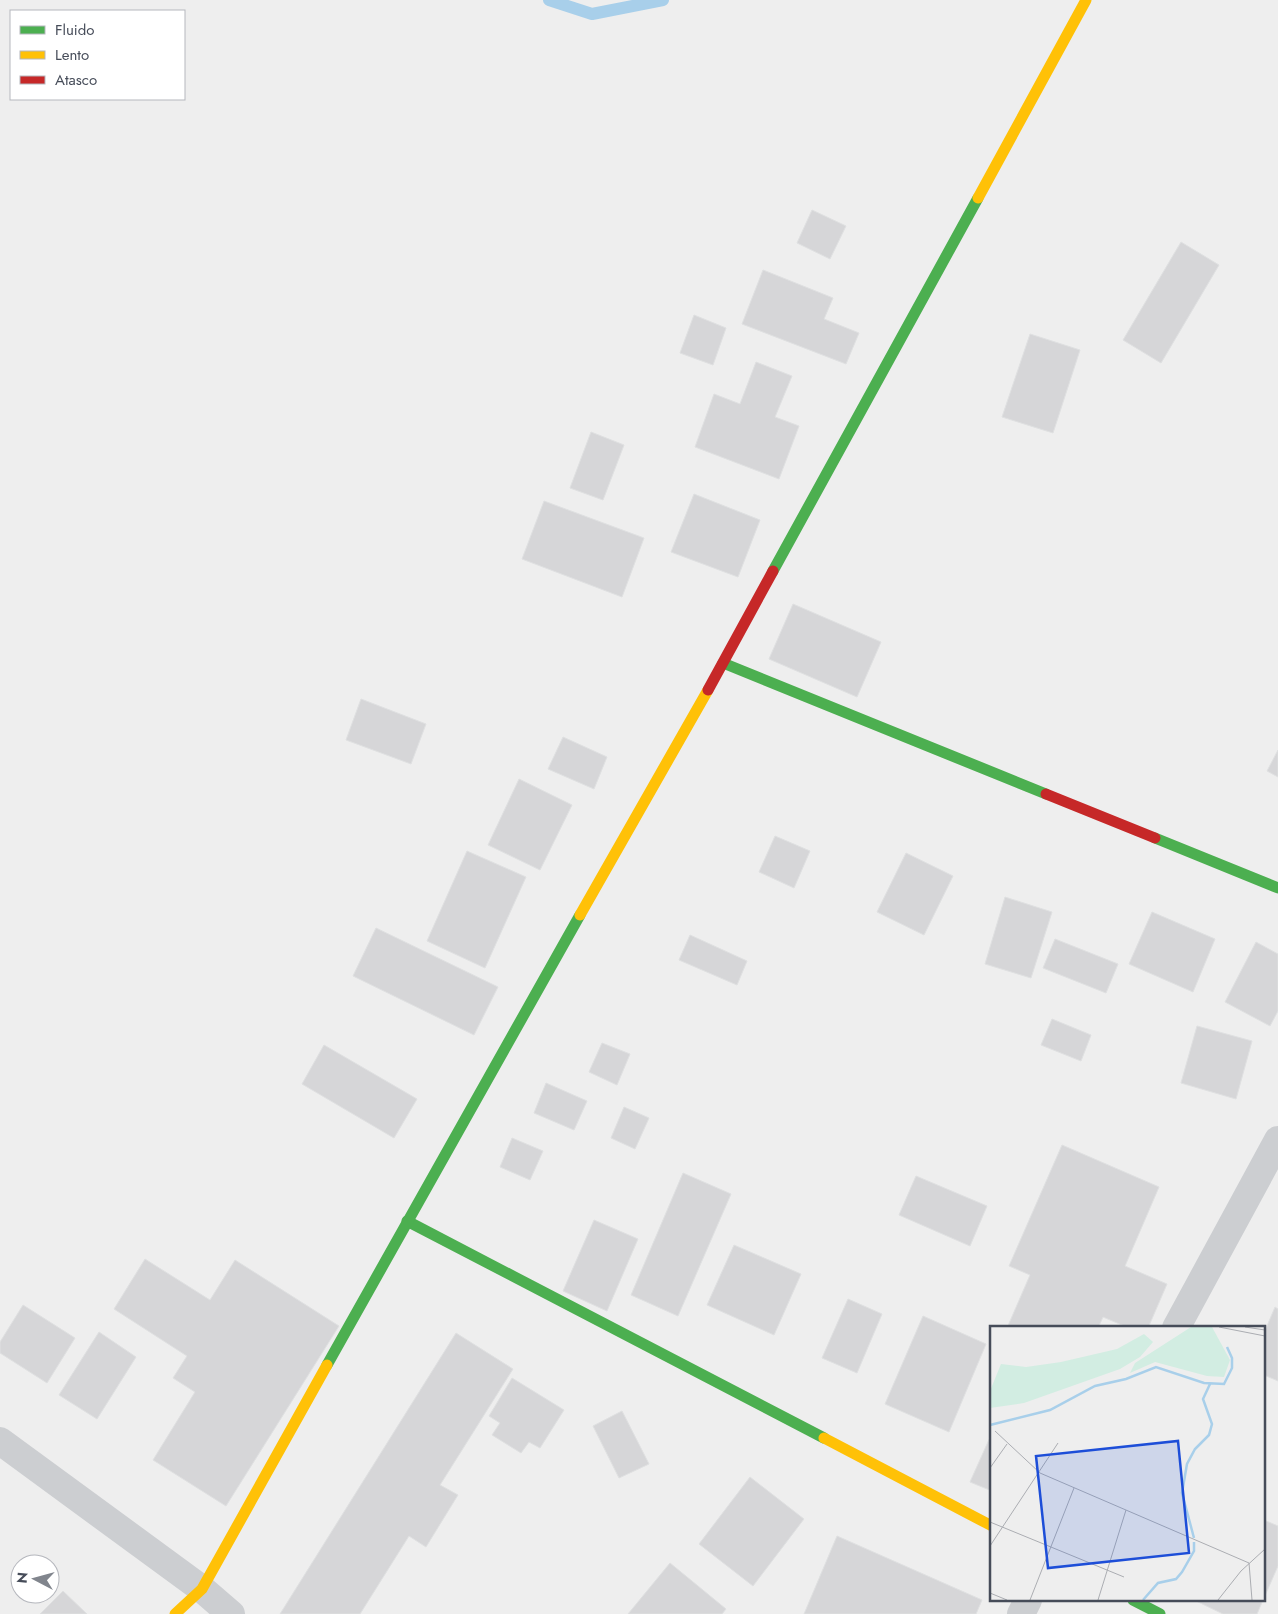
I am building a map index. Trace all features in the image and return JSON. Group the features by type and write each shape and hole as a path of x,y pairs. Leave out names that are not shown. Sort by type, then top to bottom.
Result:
{"street":[{"path":"175,1614 202,1589 407,1221 723,662 1086,0"},
{"path":"723,662 1278,888"},
{"path":"1177,1326 1278,1140"},
{"path":"407,1221 990,1525"},
{"path":"0,1440 202,1589 231,1614"},
{"path":"1021,1614 1027,1602"},
{"path":"1138,1602 1160,1614"}],"building":[{"path":"812,210 846,226 830,259 797,243"},
{"path":"1181,242 1219,265 1161,363 1123,340"},
{"path":"763,270 833,298 824,319 859,333 846,364 742,324"},
{"path":"694,315 726,328 713,365 680,353"},
{"path":"1030,334 1080,350 1053,433 1002,417"},
{"path":"756,362 792,376 775,417 799,426 779,479 695,447 714,394 740,404"},
{"path":"591,432 624,445 603,500 570,488"},
{"path":"694,494 760,520 738,577 671,552"},
{"path":"544,501 644,538 622,597 522,559"},
{"path":"793,604 881,642 857,697 769,659"},
{"path":"361,699 426,724 411,764 346,740"},
{"path":"563,737 607,757 594,789 548,769"},
{"path":"1278,750 1278,777 1267,771"},
{"path":"519,779 572,805 540,870 488,845"},
{"path":"775,836 810,851 794,888 759,872"},
{"path":"467,851 526,877 485,968 427,941"},
{"path":"906,853 953,876 924,935 877,912"},
{"path":"1005,897 1052,912 1031,978 985,964"},
{"path":"1152,912 1215,939 1193,992 1129,964"},
{"path":"376,928 498,987 474,1035 353,976"},
{"path":"690,935 747,961 737,985 679,960"},
{"path":"1055,939 1118,964 1106,993 1043,968"},
{"path":"1256,942 1278,954 1278,1011 1270,1026 1225,1002"},
{"path":"1052,1019 1091,1035 1081,1061 1041,1045"},
{"path":"1197,1026 1252,1041 1236,1099 1181,1083"},
{"path":"602,1043 630,1054 617,1085 589,1072"},
{"path":"324,1045 417,1099 394,1138 302,1084"},
{"path":"546,1083 587,1101 574,1130 534,1113"},
{"path":"624,1107 649,1118 635,1149 611,1138"},
{"path":"512,1138 543,1151 530,1180 500,1167"},
{"path":"1062,1145 1159,1187 1125,1266 1167,1284 1149,1326 1124,1326 1103,1317 1099,1326 1008,1326 1030,1275 1009,1266"},
{"path":"683,1173 731,1194 678,1316 631,1295"},
{"path":"916,1176 987,1206 970,1246 899,1215"},
{"path":"594,1220 638,1239 607,1311 563,1291"},
{"path":"734,1245 801,1274 774,1335 707,1305"},
{"path":"145,1259 210,1300 235,1260 339,1326 226,1506 153,1460 195,1392 173,1378 187,1356 114,1309"},
{"path":"848,1299 882,1314 857,1373 822,1358"},
{"path":"23,1305 75,1338 47,1383 0,1353 0,1342"},
{"path":"1275,1307 1278,1309 1278,1381 1266,1376 1266,1328"},
{"path":"923,1316 986,1344 949,1432 885,1404"},
{"path":"99,1332 136,1357 97,1419 59,1395"},
{"path":"456,1333 513,1369 440,1485 458,1495 426,1547 409,1536 360,1614 280,1614"},
{"path":"512,1378 564,1410 540,1448 529,1442 521,1453 492,1435 500,1423 489,1416"},
{"path":"622,1411 649,1464 619,1478 593,1426"},
{"path":"990,1437 990,1490 970,1482"},
{"path":"750,1477 804,1519 753,1586 699,1544"},
{"path":"1266,1521 1278,1526 1278,1566 1266,1593"},
{"path":"837,1536 982,1600 976,1614 804,1614"},
{"path":"670,1563 726,1609 722,1614 628,1614"},
{"path":"63,1591 87,1614 40,1614 50,1604 60,1604 60,1594"},
{"path":"1198,1602 1262,1602 1257,1614 1223,1614"}],"waterway":[{"path":"549,0 592,14 663,0"}],"traffic: fast":[{"path":"773,571 978,198"},
{"path":"723,663 1046,794"},
{"path":"1155,838 1278,888"},
{"path":"327,1365 580,915"},
{"path":"407,1221 824,1438"},
{"path":"1137,1602 1160,1614"}],"traffic: slow":[{"path":"978,198 1086,0"},
{"path":"580,915 708,690"},
{"path":"175,1614 202,1589 327,1365"},
{"path":"824,1438 990,1525"}],"traffic: jam":[{"path":"708,690 773,571"},
{"path":"1046,794 1155,838"}]}
